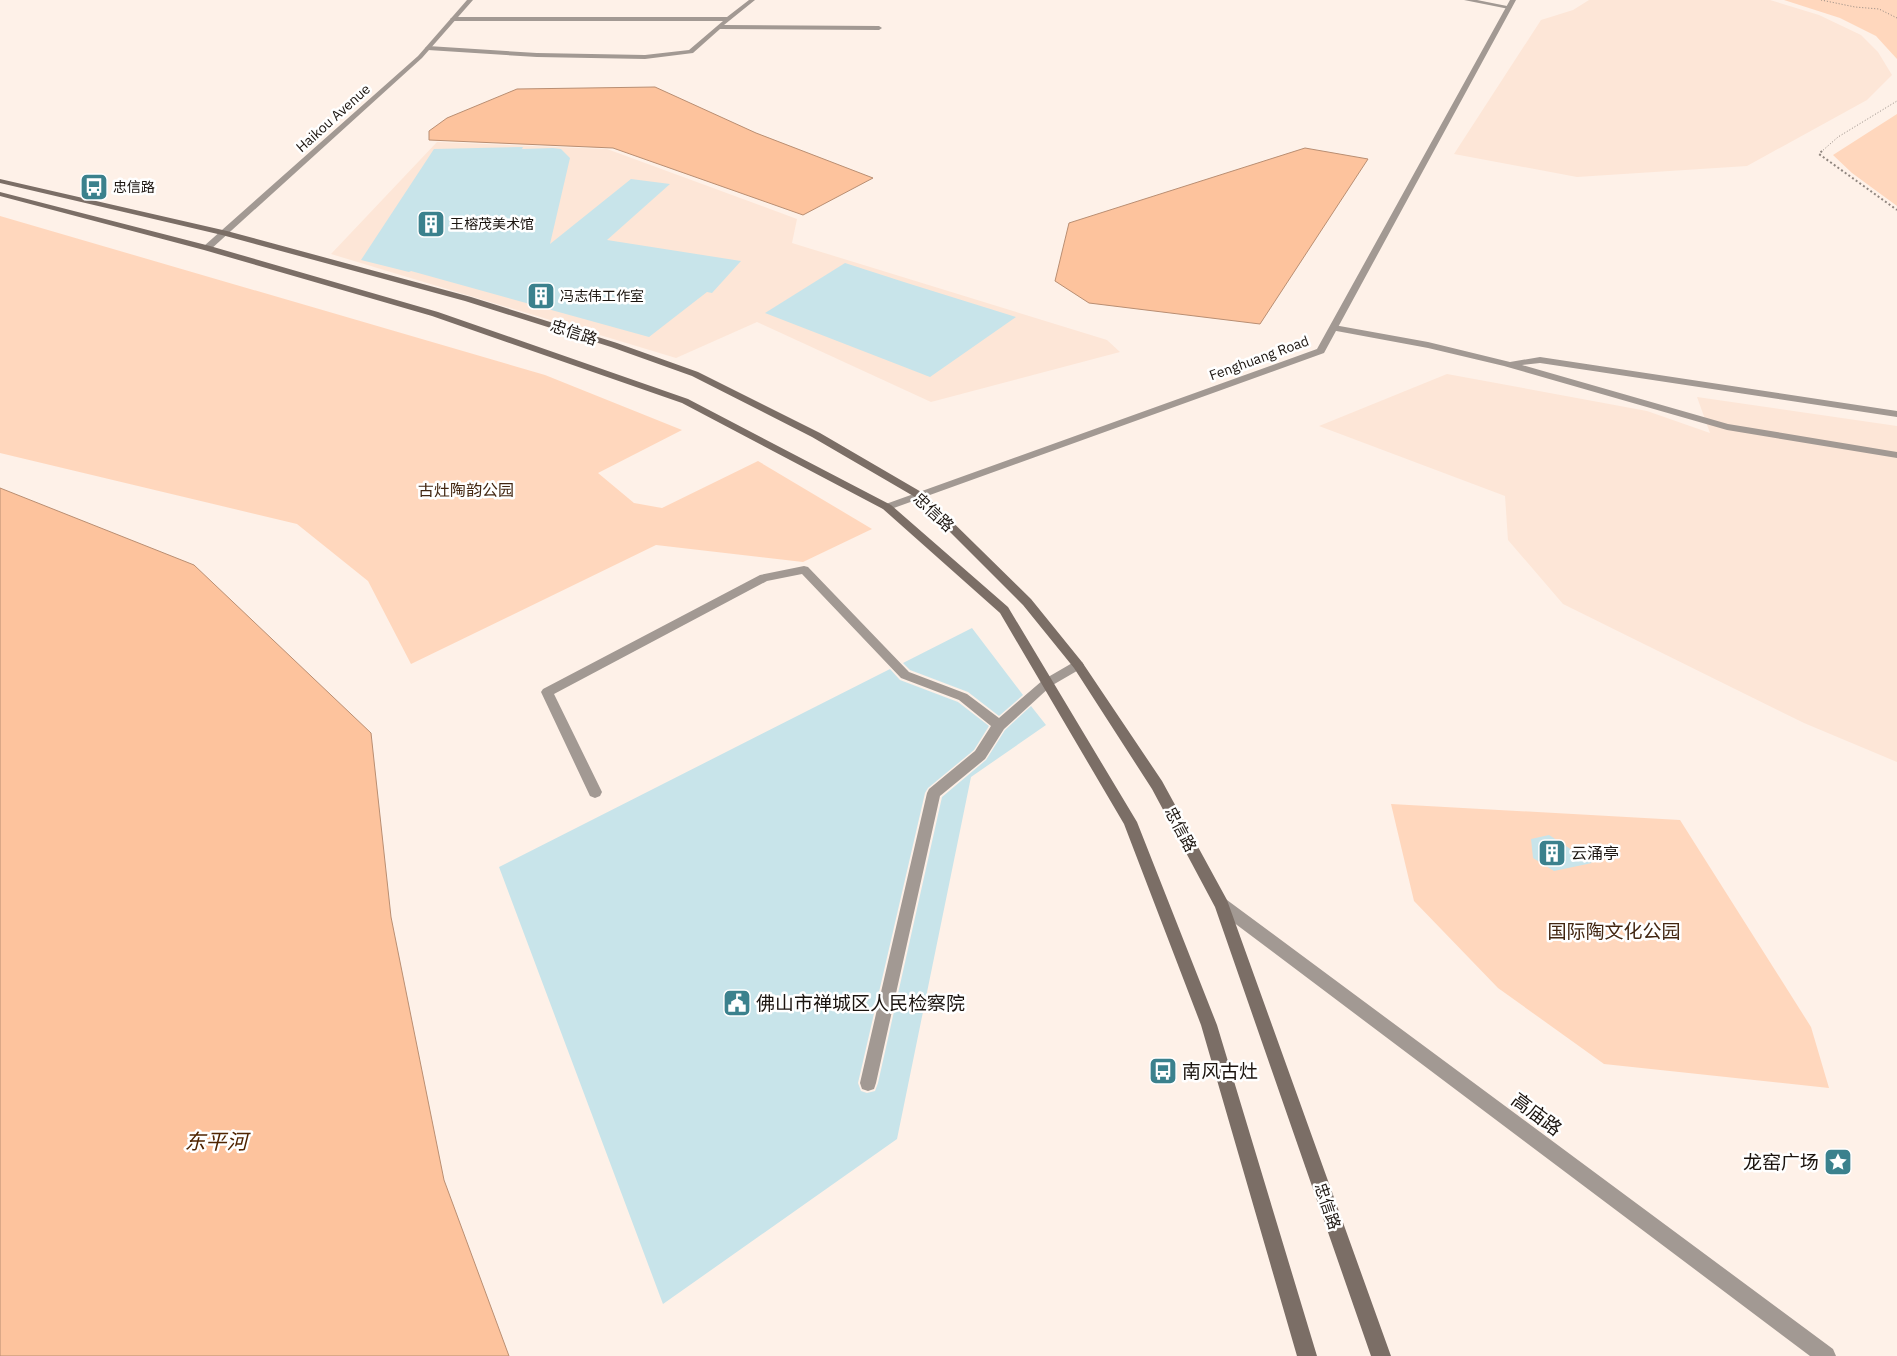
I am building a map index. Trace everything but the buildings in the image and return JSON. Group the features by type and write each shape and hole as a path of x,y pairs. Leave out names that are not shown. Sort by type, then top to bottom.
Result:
{"main road":[{"name":"忠信路","path":"0,181 224,233 468,299 614,345 695,374 816,435 919,495 1027,602 1078,665 1157,785 1222,905 1381,1356"},
{"name":"忠信路","path":"0,194 206,248 435,314 685,401 887,506 1004,610 1130,822 1209,1026 1307,1356"}],"street":[{"name":"Haikou Avenue","path":"206,248 428,48 470,0"},
{"path":"428,48 537,55 645,57 691,52 752,0"},
{"path":"1467,0 1511,3"},
{"name":"Fenghuang Road","path":"887,506 1321,351 1511,3"},
{"path":"453,19 728,19"},
{"path":"719,27 879,28"},
{"path":"1334,328 1428,345 1507,364 1727,427 1897,454"},
{"path":"1507,364 1540,360 1897,414"},
{"path":"595,792 547,692 764,578 804,570 905,674 963,697 999,725"},
{"path":"868,1083 934,792 980,755 999,725 1047,683 1078,665"},
{"name":"高庙路","path":"1222,905 1826,1356"}],"path":[{"path":"1821,0 1855,8 1879,9 1897,18"},
{"path":"1897,101 1838,138 1819,154 1897,210"}],"shaded area":[{"path":"1589,0 1770,0 1819,15 1861,35 1878,52 1892,75 1867,100 1747,166 1577,177 1454,154 1541,20 1573,10"},
{"path":"437,142 607,149 797,219 792,243 1107,340 1120,352 931,402 757,322 676,358 331,254"},
{"path":"1447,374 1647,411 1710,433 1697,397 1897,426 1897,762 1804,723 1563,604 1508,540 1505,496 1319,426"}],"green space":[{"path":"1784,0 1897,0 1897,59 1876,36 1840,18"},
{"path":"1897,114 1897,206 1852,173 1833,155"},
{"name":"古灶陶韵公园","path":"0,216 545,375 682,430 598,473 634,503 662,508 758,461 872,529 803,562 656,545 411,664 368,581 297,524 0,453"},
{"name":"国际陶文化公园","path":"1391,804 1680,820 1811,1027 1829,1088 1604,1064 1498,988 1414,901"}],"water":[{"path":"655,87 756,133 873,178 803,215 613,148 429,140 429,131 447,118 517,89"},
{"path":"1305,148 1368,159 1260,324 1089,303 1055,281 1069,223"},
{"name":"东平河","path":"0,488 194,565 371,733 391,917 444,1180 509,1356 0,1356"}],"place":[{"name":"忠信路","path":"94,187"},
{"name":"王榕茂美术馆","path":"431,224"},
{"name":"冯志伟工作室","path":"541,296"},
{"name":"云涌亭","path":"1552,853"},
{"name":"佛山市禅城区人民检察院","path":"737,1003"},
{"name":"南风古灶","path":"1163,1071"},
{"name":"龙窑广场","path":"1838,1162"}]}
